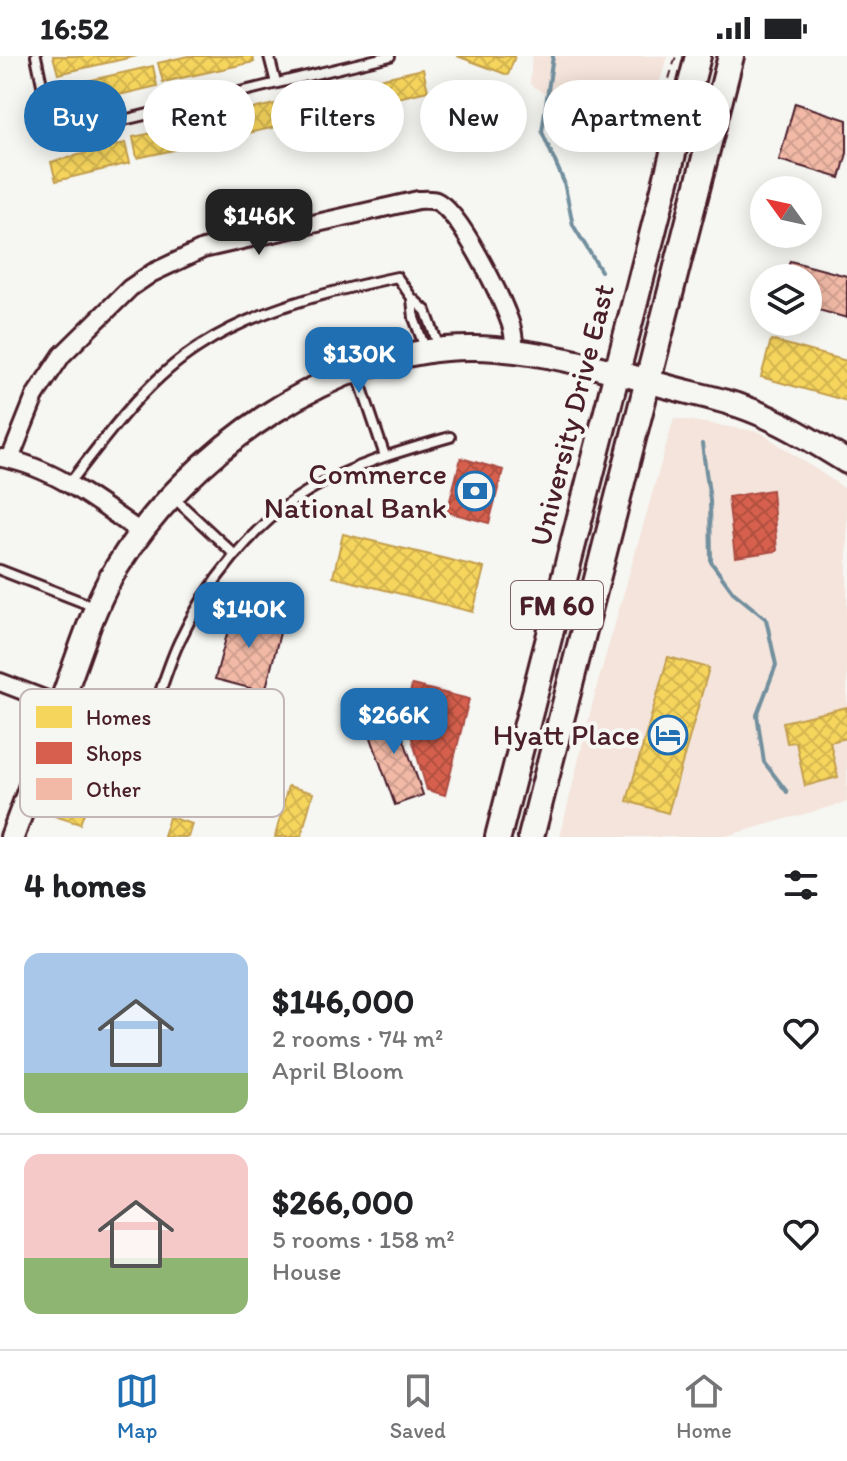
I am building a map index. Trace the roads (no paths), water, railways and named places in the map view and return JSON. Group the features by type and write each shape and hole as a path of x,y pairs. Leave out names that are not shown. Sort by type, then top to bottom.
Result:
{"main road":[{"name":"University Drive East","path":"498,837 698,56"},
{"name":"FM 60","path":"531,837 731,56"}],"street":[{"path":"140,532 69,484 5,458 36,394 62,355 130,288 152,273 203,249 418,200 434,199 457,222 483,266 512,325 515,353"},
{"path":"66,689 96,608 116,568 140,532 171,495 215,452 243,430 304,394 356,371 433,352 474,348 515,353 615,373 741,406 798,432 847,462"},
{"path":"0,682 20,690"},
{"path":"12,837 20,815"}],"lane":[{"path":"36,56 53,137 271,84"},
{"path":"269,56 275,80"},
{"path":"289,80 390,56"},
{"path":"69,484 126,413 198,346 272,312 356,285 397,277 426,311 433,352"},
{"path":"412,298 414,318 433,352"},
{"path":"356,371 385,456"},
{"path":"162,689 178,643 204,597 234,554 306,492 385,456 450,437"},
{"path":"171,495 234,554"},
{"path":"0,570 96,608"}],"waterway":[{"path":"553,56 542,132 564,182 573,225 601,271"},
{"path":"702,444 710,500 711,562 733,592 766,619 776,665 757,715 764,762 787,792"}],"place":[{"name":"Commerce National Bank","path":"475,491"},
{"name":"Hyatt Place","path":"668,735"}]}
